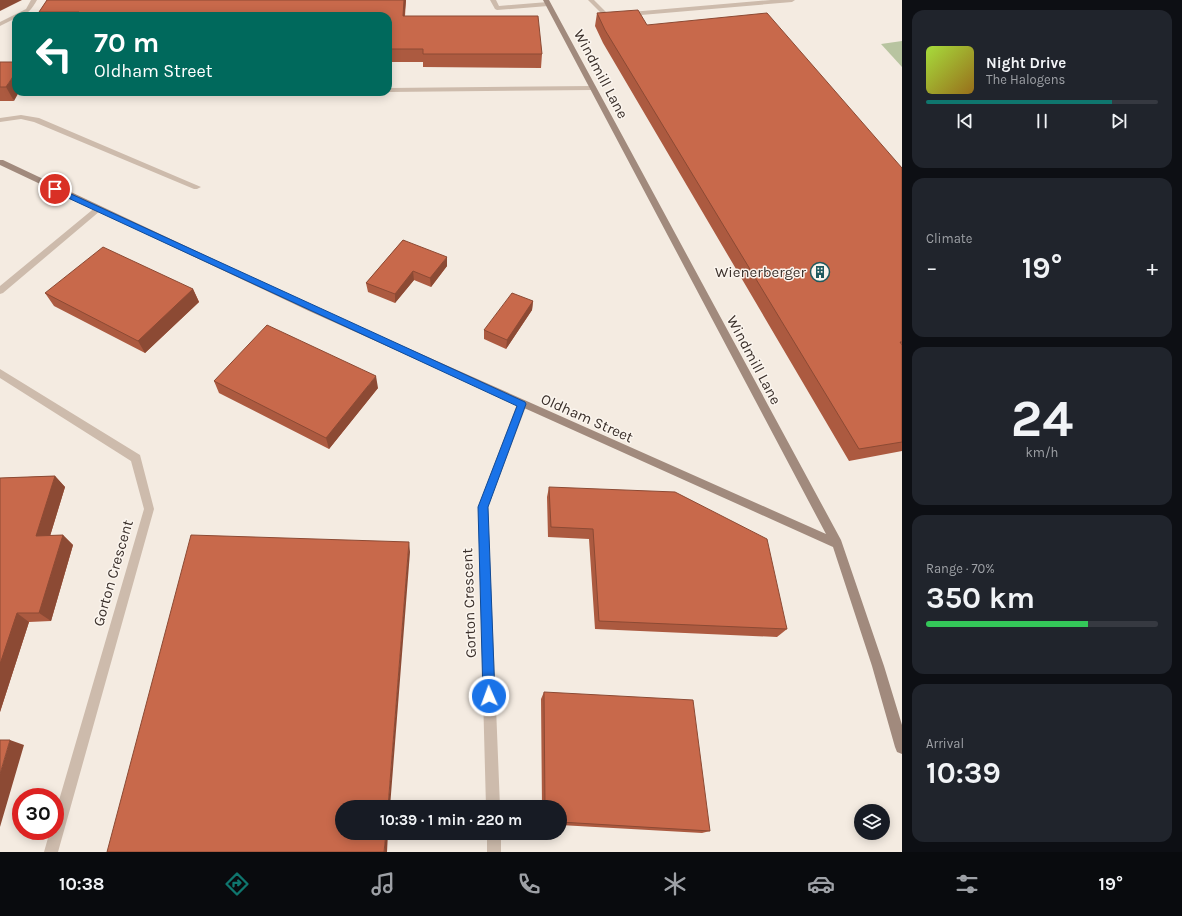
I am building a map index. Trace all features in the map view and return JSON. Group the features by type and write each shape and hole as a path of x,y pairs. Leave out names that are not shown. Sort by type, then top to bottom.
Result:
{"street":[{"path":"24,12 28,10 34,0"},
{"path":"493,0 496,8 547,2"},
{"path":"592,0 606,16 792,0"},
{"name":"Windmill Lane","path":"547,2 837,544 878,666 902,747"},
{"path":"0,24 12,18"},
{"path":"392,90 592,88"},
{"path":"0,120 21,117 36,120 197,187"},
{"name":"Oldham Street","path":"0,162 97,209 522,404 837,544"},
{"path":"0,291 97,209"},
{"name":"Gorton Crescent","path":"0,373 136,458 149,509 51,852"},
{"name":"Gorton Crescent","path":"493,800 483,507 522,404"},
{"path":"494,840 494,852"}],"green space":[{"path":"902,41 902,67 881,44"}],"building":[{"path":"47,0 404,0 403,16 538,16 542,54 423,54 423,49 392,49 392,12 39,12"},
{"name":"Wienerberger","path":"638,10 647,25 767,13 902,168 902,342 900,342 902,345 902,442 859,449 605,30 597,13"},
{"path":"0,62 12,62 12,78 6,87 0,87"},
{"path":"403,240 447,257 430,278 413,271 395,294 366,283"},
{"path":"103,247 193,289 138,341 45,293"},
{"path":"512,293 533,301 507,340 484,330"},
{"path":"267,325 376,376 326,438 214,381"},
{"path":"55,476 36,536 63,535 39,613 17,613 0,664 0,478"},
{"path":"549,487 675,492 767,539 787,629 599,621 593,529 551,527"},
{"path":"191,535 409,542 389,800 335,800 335,840 385,840 384,852 107,852"},
{"path":"544,692 693,700 710,831 567,822 567,800 545,800"},
{"path":"0,740 10,740 0,774"}],"place":[{"name":"Wienerberger","path":"820,272"}],"route":[{"path":"55,189 522,404 483,507 489,696"}]}
